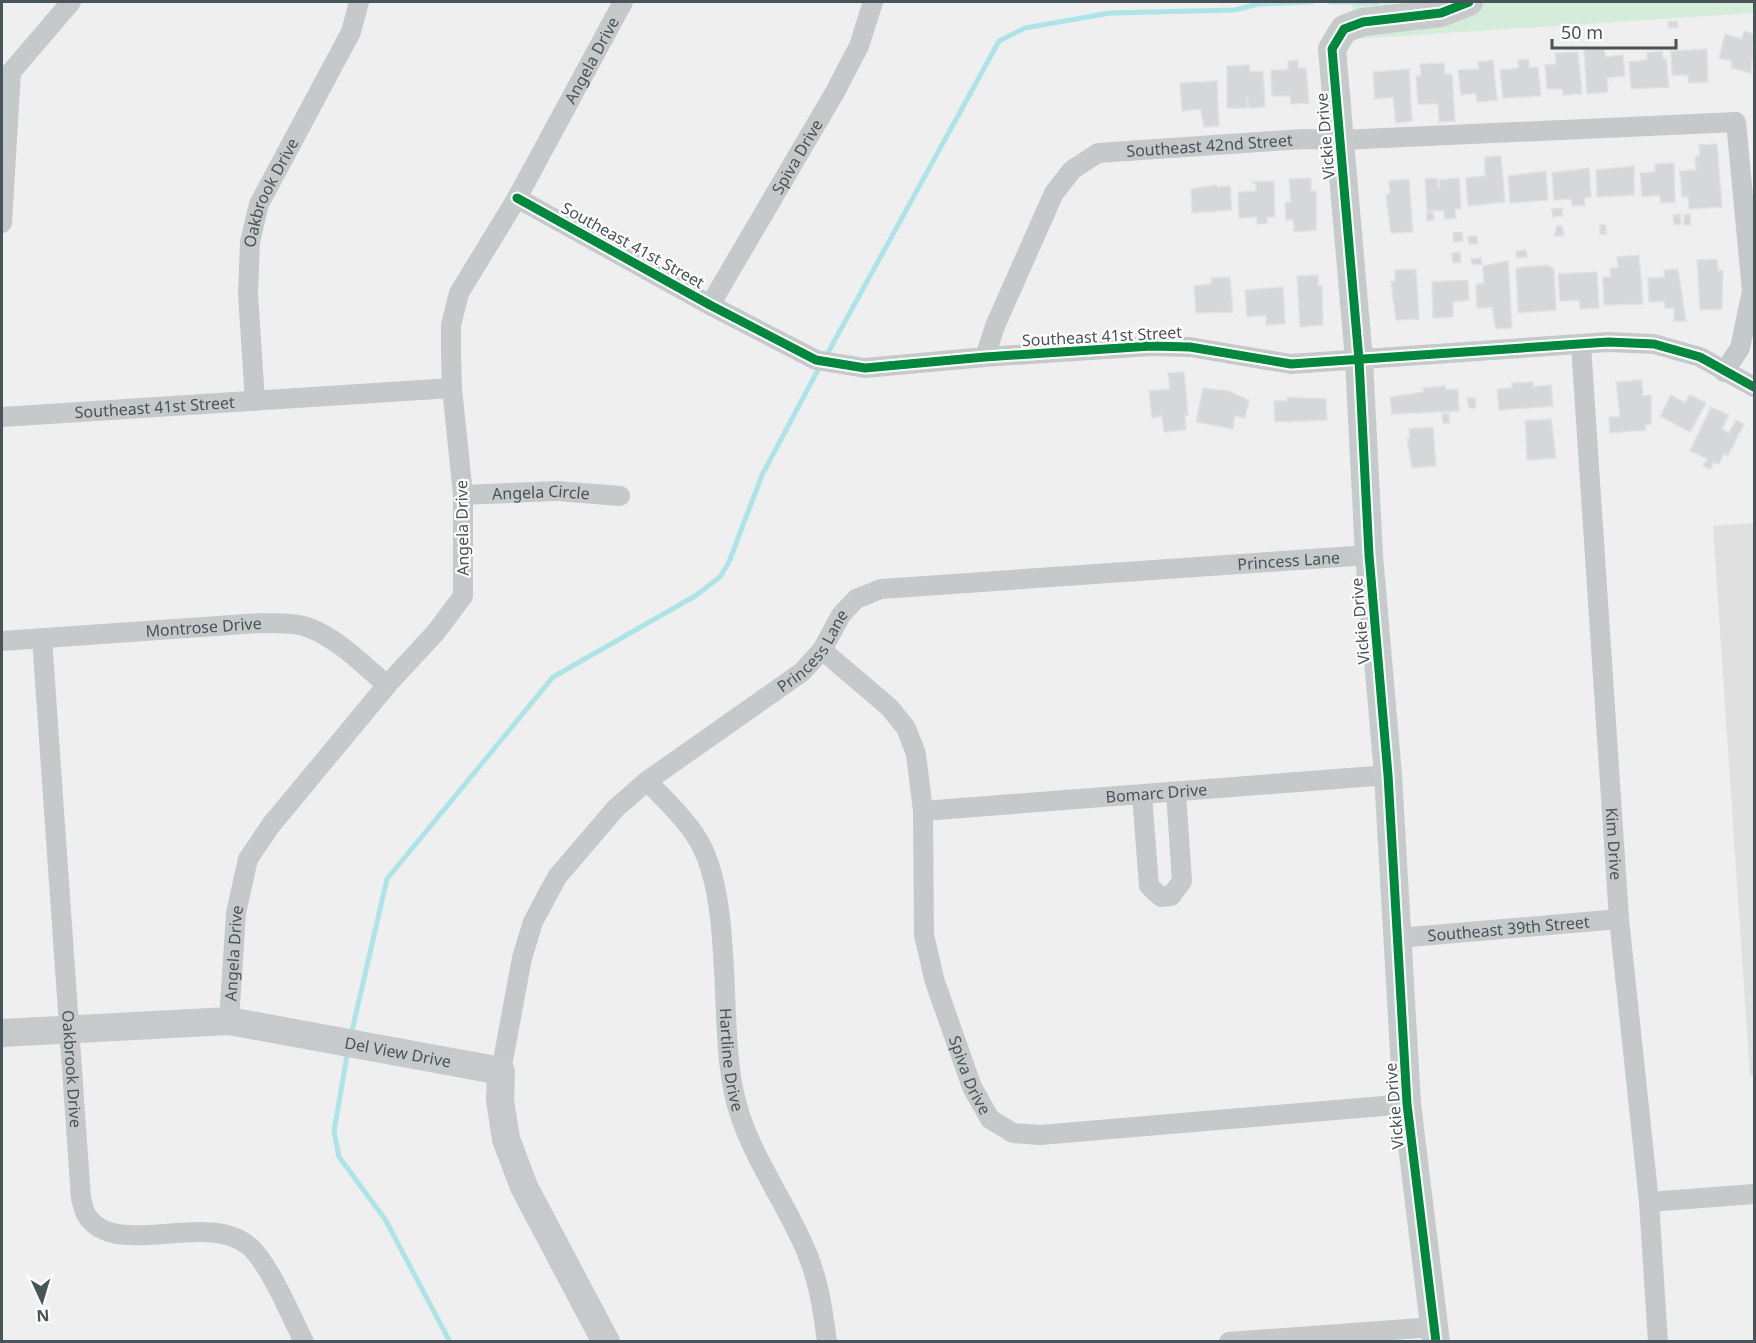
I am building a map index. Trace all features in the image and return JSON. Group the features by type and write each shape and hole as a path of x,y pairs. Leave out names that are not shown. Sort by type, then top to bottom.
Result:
{"street":[{"path":"2,223 11,72 71,2"},
{"name":"Oakbrook Drive","path":"255,401 248,294 250,242 259,204 351,32 359,2"},
{"name":"Angela Drive","path":"230,1021 236,913 248,859 271,825 387,685 436,632 463,596 463,495 452,388 451,325 459,293 517,198 623,2"},
{"name":"Spiva Drive","path":"710,305 835,92 859,46 873,2"},
{"name":"Vickie Drive","path":"1435,1334 1407,1104 1388,775 1369,555 1359,360 1332,49 1344,29 1363,22 1441,13 1469,2"},
{"name":"Southeast 42nd Street","path":"985,357 995,326 1054,193 1072,170 1098,153 1280,140 1340,140 1736,122 1752,291 1740,348 1724,372"},
{"name":"Southeast 41st Street","path":"517,198 710,305 816,360 865,368 1151,346 1190,347 1291,364 1608,342 1654,344 1700,357 1755,387"},
{"name":"Kim Drive","path":"1581,345 1619,919 1648,1202 1658,1341"},
{"name":"Southeast 41st Street","path":"2,417 452,388"},
{"name":"Angela Circle","path":"463,495 557,491 620,496"},
{"name":"Princess Lane","path":"501,1071 522,958 533,922 557,877 616,808 646,781 780,690 802,672 822,650 841,615 856,598 881,589 1369,555"},
{"name":"Montrose Drive","path":"2,641 260,623 288,624 307,627 323,635 350,653 387,685"},
{"name":"Oakbrook Drive","path":"42,638 81,1199 87,1217 105,1231 130,1235 202,1230 231,1236 248,1245 260,1258 304,1341"},
{"name":"Spiva Drive","path":"822,650 889,707 906,728 916,754 923,811 924,934 935,982 972,1087 990,1119 1012,1133 1040,1135 1407,1104"},
{"name":"Bomarc Drive","path":"923,811 1388,775"},
{"name":"Hartline Drive","path":"646,781 696,836 710,869 719,919 734,1093 751,1143 807,1253 821,1294 826,1341"},
{"path":"1142,795 1149,886 1161,897 1171,896 1182,881 1176,793"},
{"name":"Southeast 39th Street","path":"1398,938 1619,919"},
{"name":"Del View Drive","path":"2,1034 70,1028 230,1021 501,1071"},
{"path":"501,1071 500,1100 506,1139 524,1187 606,1341"},
{"path":"1648,1202 1755,1194"},
{"path":"1229,1341 1435,1334"}],"shaded area":[{"path":"1754,523 1754,1075 1750,1076 1713,526"}],"green space":[{"path":"1352,2 1754,2 1754,13 1355,39"}],"building":[{"path":"1677,21 1678,27 1669,28 1668,22"},
{"path":"1744,31 1754,34 1751,73 1731,68 1732,61 1719,58 1725,34 1742,39"},
{"path":"1604,48 1605,57 1623,55 1625,76 1607,78 1608,92 1587,94 1584,50"},
{"path":"1707,49 1708,82 1689,83 1688,75 1672,75 1671,51"},
{"path":"1662,51 1663,59 1666,59 1669,87 1631,89 1629,62 1647,60 1647,53"},
{"path":"1578,52 1582,94 1563,95 1562,89 1547,89 1545,65 1556,64 1555,53"},
{"path":"1529,59 1529,68 1538,67 1541,96 1503,98 1500,70 1519,68 1518,60"},
{"path":"1298,60 1298,68 1306,68 1309,103 1291,104 1290,96 1272,96 1271,70 1288,70 1288,61"},
{"path":"1493,60 1497,100 1477,102 1476,93 1461,95 1458,70 1479,69 1478,62"},
{"path":"1444,63 1445,74 1452,74 1455,121 1439,122 1438,104 1418,104 1416,76 1421,76 1420,64"},
{"path":"1249,65 1250,72 1263,71 1265,107 1249,108 1247,96 1247,108 1227,108 1227,66"},
{"path":"1409,69 1412,121 1396,123 1393,97 1375,99 1373,72"},
{"path":"1217,81 1219,126 1204,127 1201,109 1182,111 1180,83"},
{"path":"1717,144 1722,207 1689,209 1688,197 1682,197 1680,171 1696,170 1695,157 1700,156 1699,145"},
{"path":"1501,156 1505,202 1468,206 1466,178 1485,176 1485,157"},
{"path":"1674,163 1675,202 1661,203 1660,195 1642,197 1640,173 1655,172 1655,164"},
{"path":"1634,166 1634,195 1597,197 1596,170"},
{"path":"1589,168 1591,197 1584,198 1585,205 1572,206 1572,199 1554,200 1552,173"},
{"path":"1546,171 1548,200 1510,203 1508,176"},
{"path":"1311,178 1311,191 1316,191 1316,230 1294,232 1293,219 1286,220 1285,202 1291,202 1289,179"},
{"path":"1437,178 1438,187 1440,187 1439,180 1459,178 1461,209 1455,209 1456,218 1445,219 1444,210 1427,211 1425,179"},
{"path":"1409,179 1413,232 1391,233 1386,195 1390,194 1389,181"},
{"path":"1274,181 1275,217 1267,217 1267,223 1257,224 1257,217 1239,218 1238,192 1256,191 1256,184 1251,182"},
{"path":"1216,185 1216,187 1230,186 1232,210 1192,213 1191,189"},
{"path":"1562,208 1563,216 1553,217 1552,209"},
{"path":"1433,212 1434,220 1427,221 1426,213"},
{"path":"1680,214 1681,224 1674,225 1673,215"},
{"path":"1690,214 1691,225 1684,225 1684,215"},
{"path":"1600,225 1606,225 1606,234 1600,234"},
{"path":"1557,226 1562,226 1564,236 1554,236"},
{"path":"1462,232 1463,241 1454,242 1453,233"},
{"path":"1477,236 1478,244 1469,244 1468,237"},
{"path":"1526,250 1527,257 1517,258 1516,251"},
{"path":"1460,252 1461,262 1453,263 1452,253"},
{"path":"1639,255 1643,304 1604,305 1603,277 1611,277 1610,268 1618,268 1617,257"},
{"path":"1481,258 1482,264 1472,265 1471,259"},
{"path":"1717,259 1718,271 1723,270 1722,309 1700,310 1697,260"},
{"path":"1508,261 1512,328 1496,329 1492,307 1477,308 1476,284 1484,283 1483,266"},
{"path":"1548,265 1554,270 1556,310 1518,313 1516,268"},
{"path":"1416,269 1419,319 1396,320 1391,282 1395,281 1395,270"},
{"path":"1678,269 1686,321 1674,321 1674,308 1665,308 1664,301 1649,302 1648,278 1665,277 1664,270"},
{"path":"1597,272 1599,308 1580,309 1579,300 1560,301 1558,274"},
{"path":"1318,275 1318,286 1322,286 1323,325 1300,327 1297,276"},
{"path":"1230,277 1233,312 1196,313 1194,286 1212,284 1211,278"},
{"path":"1468,280 1469,300 1453,302 1453,317 1433,318 1432,282"},
{"path":"1283,287 1285,324 1266,325 1266,315 1247,317 1245,290"},
{"path":"1184,372 1188,415 1185,415 1186,430 1164,432 1162,416 1152,418 1149,391 1170,389 1168,373"},
{"path":"1642,380 1643,396 1651,395 1651,424 1645,425 1646,430 1610,433 1609,417 1620,417 1616,382"},
{"path":"1533,382 1533,387 1551,385 1553,406 1499,410 1497,389 1512,388 1512,383"},
{"path":"1445,386 1446,390 1458,389 1459,411 1392,414 1390,397 1424,392 1423,388"},
{"path":"1203,388 1228,391 1249,400 1245,418 1235,416 1233,429 1196,422"},
{"path":"1671,395 1685,403 1690,395 1706,403 1690,432 1660,416"},
{"path":"1287,397 1326,399 1327,420 1275,422 1274,401 1287,401"},
{"path":"1467,398 1475,398 1476,408 1469,408"},
{"path":"1711,407 1729,415 1722,429 1729,433 1736,420 1744,424 1728,456 1724,454 1719,464 1714,462 1710,469 1703,466 1707,459 1690,451"},
{"path":"1442,414 1449,414 1449,423 1443,423"},
{"path":"1551,419 1556,458 1527,460 1525,421"},
{"path":"1433,427 1436,466 1412,468 1407,438 1410,438 1409,429"}],"waterway":[{"path":"825,358 999,41 1025,28 1110,13 1235,10 1258,4 1312,2"},
{"path":"1330,2 1377,2"},
{"path":"351,1035 387,879 553,677 695,596 720,577 729,562 762,475 820,366"},
{"path":"348,1050 334,1131 339,1157 385,1219 450,1342"}],"cycle path":[{"path":"1436,1342 1407,1104 1388,775 1369,555 1359,360 1332,49 1344,29 1363,22 1441,13 1469,2"},
{"path":"517,198 710,305 816,360 865,368 1151,346 1190,347 1291,364 1608,342 1654,344 1700,357 1754,387"}]}
